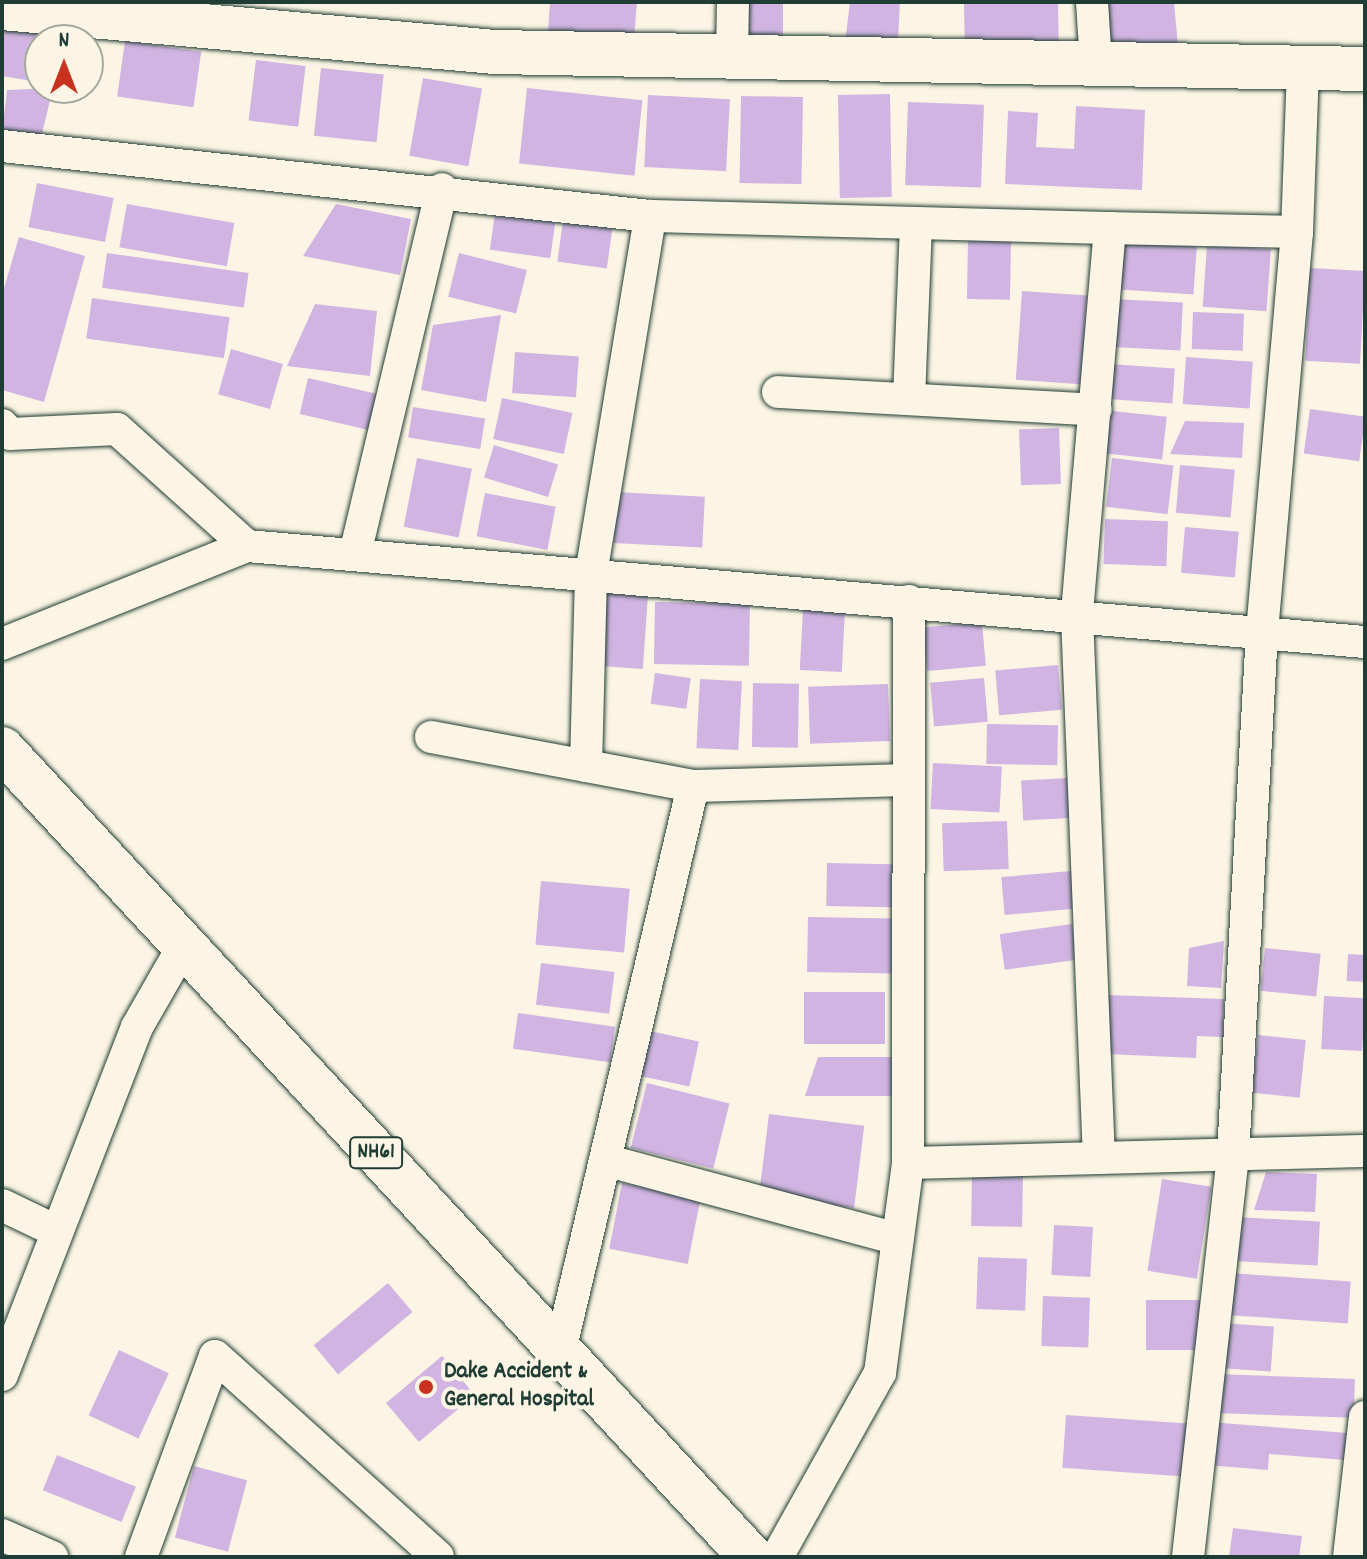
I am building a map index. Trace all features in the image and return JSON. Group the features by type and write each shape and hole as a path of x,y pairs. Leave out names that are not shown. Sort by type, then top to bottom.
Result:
{"street":[{"path":"732,57 733,2"},
{"path":"1092,2 1096,64"},
{"path":"2,8 235,15 496,52 1365,69"},
{"path":"1188,1557 1233,1155 1262,632 1297,232 1303,68"},
{"path":"2,146 442,189 650,216 1297,232"},
{"path":"355,554 442,189"},
{"path":"586,766 591,574 650,216"},
{"path":"909,399 916,223"},
{"path":"1099,1158 1077,616 1110,228"},
{"path":"778,392 1095,410"},
{"path":"2,425 10,434 117,429 247,546"},
{"path":"2,644 247,546 1365,642"},
{"path":"777,1557 880,1373 908,1163 909,601"},
{"path":"431,737 693,786 909,780"},
{"name":"NH61","path":"2,749 751,1557"},
{"path":"560,1351 693,786"},
{"path":"2,1375 54,1230 137,1027 184,945"},
{"path":"908,1163 1365,1151"},
{"path":"605,1160 898,1239"},
{"path":"2,1205 54,1230"},
{"path":"141,1557 215,1356 438,1557"},
{"path":"1349,1557 1365,1417"},
{"path":"2,1535 52,1557"}],"building":[{"path":"550,2 637,2 634,39 548,32"},
{"path":"747,2 783,2 783,40 747,40"},
{"path":"850,2 900,2 898,40 845,43"},
{"path":"1058,2 1059,53 965,55 964,4"},
{"path":"1102,2 1174,2 1178,46 1107,53"},
{"path":"5,26 24,29 24,80 2,76"},
{"path":"125,41 201,52 193,107 117,96"},
{"path":"256,60 306,66 298,127 249,121"},
{"path":"321,68 384,75 377,142 314,136"},
{"path":"423,78 482,88 468,166 409,156"},
{"path":"527,88 642,100 634,176 519,164"},
{"path":"24,89 24,104 49,104 40,142 2,133 7,90"},
{"path":"890,94 892,197 840,198 838,95"},
{"path":"648,95 730,99 726,171 644,167"},
{"path":"741,96 803,97 801,184 739,183"},
{"path":"908,102 984,105 981,188 905,185"},
{"path":"1076,106 1145,110 1142,190 1005,184 1008,111 1038,113 1036,147 1074,149"},
{"path":"37,183 114,198 105,242 28,227"},
{"path":"127,204 234,223 227,266 119,247"},
{"path":"336,204 411,219 400,275 303,256"},
{"path":"495,213 555,221 550,258 490,250"},
{"path":"563,221 613,228 607,269 557,262"},
{"path":"19,237 85,256 44,402 2,390 2,295"},
{"path":"968,240 1011,241 1010,300 967,299"},
{"path":"1116,241 1197,247 1193,295 1113,289"},
{"path":"1207,245 1271,249 1267,311 1203,307"},
{"path":"107,253 249,273 244,308 102,288"},
{"path":"459,253 527,270 516,314 448,297"},
{"path":"1310,268 1365,271 1360,364 1305,361"},
{"path":"1022,291 1087,296 1081,384 1016,380"},
{"path":"92,298 230,317 224,358 86,339"},
{"path":"1114,299 1183,303 1180,351 1111,347"},
{"path":"315,304 377,311 370,376 287,366"},
{"path":"1193,312 1244,314 1243,351 1192,349"},
{"path":"501,315 486,402 421,390 433,325"},
{"path":"231,349 283,364 270,409 218,394"},
{"path":"515,352 579,356 576,397 512,393"},
{"path":"1186,357 1253,362 1250,409 1183,404"},
{"path":"1110,364 1175,369 1172,403 1108,399"},
{"path":"308,378 376,394 368,430 300,414"},
{"path":"502,398 572,413 564,454 493,439"},
{"path":"413,407 485,418 480,449 408,438"},
{"path":"1310,409 1365,417 1359,461 1304,454"},
{"path":"1103,410 1167,417 1162,459 1099,453"},
{"path":"1185,421 1244,423 1242,458 1170,454"},
{"path":"1059,428 1061,484 1021,485 1019,429"},
{"path":"494,445 558,465 548,497 484,478"},
{"path":"417,458 472,469 459,537 404,527"},
{"path":"1112,458 1174,466 1168,514 1106,507"},
{"path":"1180,465 1235,470 1231,518 1176,513"},
{"path":"616,492 705,497 702,548 613,543"},
{"path":"485,493 556,507 547,550 477,536"},
{"path":"1105,519 1168,521 1166,566 1103,564"},
{"path":"1185,527 1239,532 1235,578 1181,573"},
{"path":"603,593 648,596 643,669 598,666"},
{"path":"655,602 750,604 749,666 654,664"},
{"path":"803,609 845,611 842,672 800,670"},
{"path":"982,622 986,666 927,671 923,627"},
{"path":"1058,665 1062,710 999,715 995,670"},
{"path":"655,673 691,678 686,709 651,704"},
{"path":"984,678 988,722 934,727 930,683"},
{"path":"700,679 742,681 738,750 696,748"},
{"path":"753,683 799,684 798,748 752,747"},
{"path":"888,684 890,741 810,744 808,687"},
{"path":"987,724 1058,725 1057,765 986,764"},
{"path":"933,763 1002,767 999,813 931,809"},
{"path":"1068,778 1070,818 1023,820 1021,780"},
{"path":"1007,821 1009,869 944,871 942,823"},
{"path":"827,863 893,864 892,907 826,906"},
{"path":"1071,871 1074,909 1005,915 1001,877"},
{"path":"541,881 630,889 624,953 535,945"},
{"path":"808,917 894,919 893,973 807,972"},
{"path":"1072,924 1077,960 1005,970 1000,934"},
{"path":"1224,941 1221,988 1187,986 1189,948"},
{"path":"1265,948 1321,954 1316,997 1261,991"},
{"path":"1348,954 1365,955 1364,982 1347,981"},
{"path":"541,963 614,972 609,1014 536,1005"},
{"path":"804,992 885,992 885,1044 804,1044"},
{"path":"1108,995 1224,999 1223,1037 1197,1036 1196,1058 1106,1054"},
{"path":"1324,996 1365,998 1362,1051 1321,1049"},
{"path":"518,1013 615,1027 610,1062 513,1049"},
{"path":"650,1031 699,1041 689,1086 640,1076"},
{"path":"1258,1035 1306,1040 1300,1098 1252,1093"},
{"path":"818,1057 892,1057 892,1096 805,1096"},
{"path":"647,1083 729,1104 713,1169 631,1148"},
{"path":"769,1114 864,1126 854,1208 759,1196"},
{"path":"1266,1172 1317,1174 1315,1212 1254,1210"},
{"path":"972,1174 1023,1175 1022,1227 971,1226"},
{"path":"1162,1179 1211,1187 1197,1279 1147,1271"},
{"path":"622,1183 701,1198 688,1264 609,1249"},
{"path":"1235,1217 1320,1221 1318,1265 1233,1261"},
{"path":"1054,1225 1093,1227 1090,1277 1051,1275"},
{"path":"978,1257 1027,1259 1025,1311 976,1309"},
{"path":"1229,1273 1351,1282 1348,1323 1226,1315"},
{"path":"388,1283 412,1312 338,1374 314,1345"},
{"path":"1043,1296 1090,1298 1088,1348 1041,1346"},
{"path":"1146,1300 1200,1300 1200,1350 1146,1350"},
{"path":"1222,1323 1274,1327 1271,1372 1219,1368"},
{"path":"119,1350 169,1373 138,1438 89,1415"},
{"path":"442,1356 475,1395 419,1442 386,1403"},
{"path":"1215,1374 1355,1379 1354,1418 1214,1413"},
{"path":"1066,1415 1188,1424 1184,1476 1062,1468"},
{"path":"1210,1422 1347,1433 1345,1460 1269,1454 1268,1470 1206,1465"},
{"path":"57,1455 136,1487 122,1522 43,1490"},
{"path":"194,1466 247,1480 228,1552 175,1537"},
{"path":"1233,1528 1302,1536 1299,1557 1229,1557"}],"place":[{"name":"Dake Accident & General Hospital","path":"426,1387"}]}
